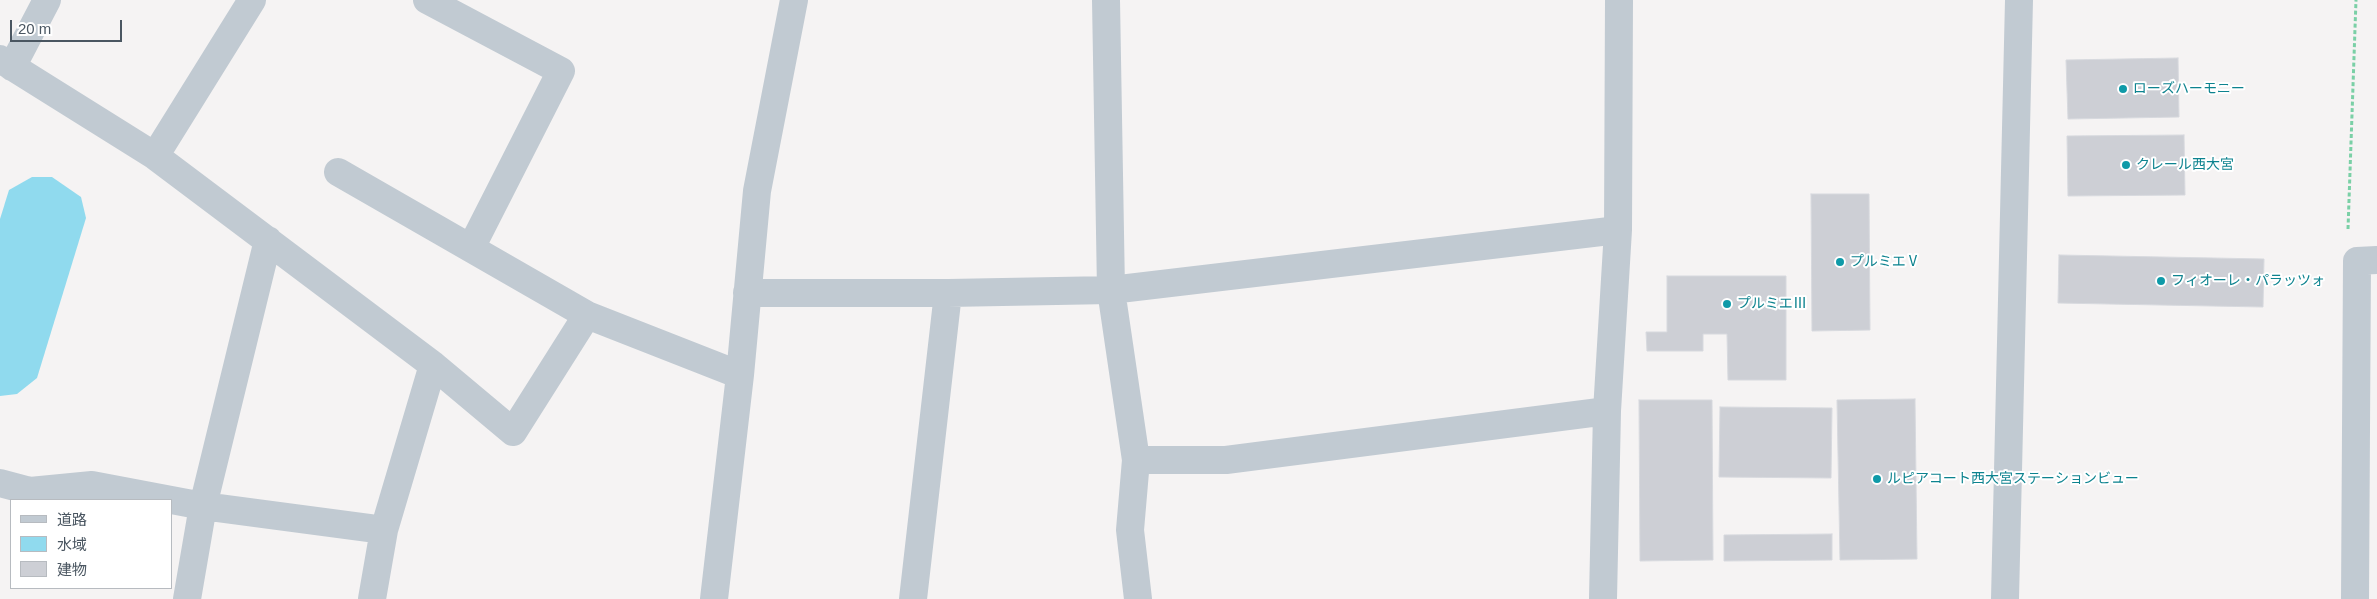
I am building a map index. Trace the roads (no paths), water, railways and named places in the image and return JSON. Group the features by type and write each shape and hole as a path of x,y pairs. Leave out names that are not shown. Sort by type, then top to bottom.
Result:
{"street":[{"path":"47,0 6,63 155,156 433,365 513,432 587,315"},
{"path":"155,156 252,0"},
{"path":"427,0 561,71 471,248"},
{"path":"714,599 740,375 757,191 794,0"},
{"path":"1106,0 1111,290 1136,460 1130,530 1138,599"},
{"path":"1603,599 1607,411 1618,230 1619,0"},
{"path":"2005,599 2019,0"},
{"path":"338,172 587,315 740,375"},
{"path":"747,293 948,293 1111,290 1618,230"},
{"path":"187,599 202,506 268,240"},
{"path":"2355,599 2367,260"},
{"path":"913,599 948,293"},
{"path":"372,599 384,530 433,365"},
{"path":"1136,460 1226,460 1607,411"},
{"path":"0,482 30,491 92,484 167,499"},
{"path":"172,500 202,506 384,530"}],"water":[{"path":"32,177 52,177 81,197 86,218 37,378 17,394 0,396 0,219 9,190"}],"place":[{"name":"ローズハーモニー","path":"2123,89"},
{"name":"クレール西大宮","path":"2126,165"},
{"name":"プルミエⅤ","path":"1840,262"},
{"name":"フィオーレ・パラッツォ","path":"2161,281"},
{"name":"プルミエⅢ","path":"1727,304"},
{"name":"ルピアコート西大宮ステーションビュー","path":"1877,479"}]}
